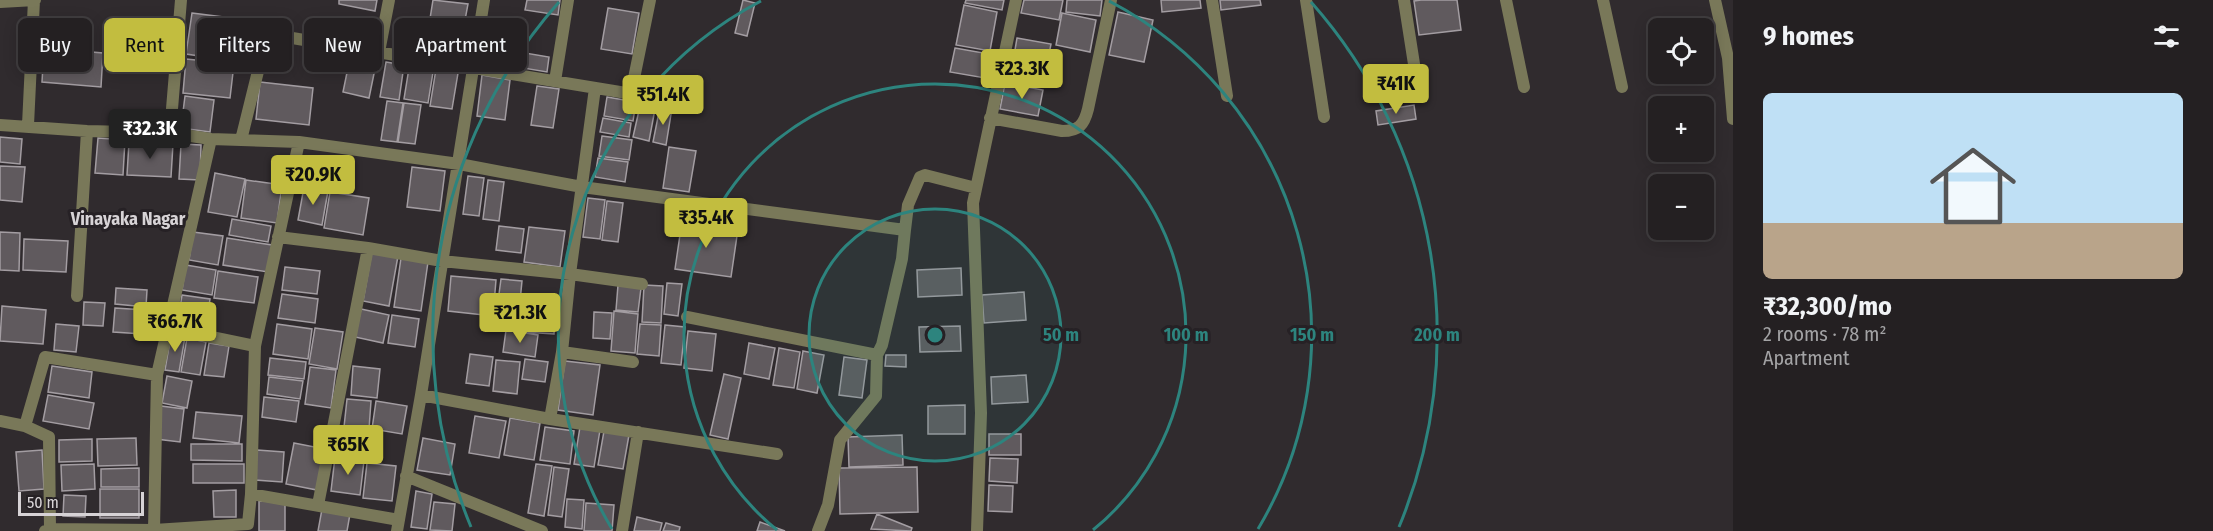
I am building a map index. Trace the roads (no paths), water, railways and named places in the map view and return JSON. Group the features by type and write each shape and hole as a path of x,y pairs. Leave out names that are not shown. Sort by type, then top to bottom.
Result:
{"street":[{"path":"0,2 34,0 28,125"},
{"path":"170,134 182,0"},
{"path":"382,36 389,0"},
{"path":"481,18 484,0"},
{"path":"555,81 568,0"},
{"path":"631,93 650,0"},
{"path":"977,531 981,413 973,203 1016,0"},
{"path":"990,118 1062,131 1081,128 1085,121 1111,0"},
{"path":"1212,0 1227,96"},
{"path":"1306,0 1323,117"},
{"path":"1404,0 1419,96"},
{"path":"1506,0 1524,87"},
{"path":"1603,0 1622,87"},
{"path":"1715,0 1728,58 1733,119"},
{"path":"241,140 264,47 271,38 280,36 304,40"},
{"path":"251,494 318,505 398,526 459,164 472,72"},
{"path":"493,72 687,103"},
{"path":"550,418 562,352 570,273 595,88"},
{"path":"0,125 170,134 211,139 299,142 459,164 582,187 904,230"},
{"path":"77,296 87,131"},
{"path":"154,530 157,375 211,139"},
{"path":"0,421 25,426 49,437 47,530 154,530 248,524 251,494 255,346 299,142"},
{"path":"818,531 828,505 840,440 876,396 877,356 882,345 902,259 908,205 920,177 925,175 976,188"},
{"path":"278,237 368,248 442,261 570,273 642,284"},
{"path":"318,505 368,248"},
{"path":"687,317 877,356"},
{"path":"168,328 255,346"},
{"path":"562,352 633,362"},
{"path":"25,426 45,357 157,375"},
{"path":"421,395 777,454"},
{"path":"622,531 638,432"},
{"path":"406,476 542,531"}],"district":[{"name":"Vinayaka Nagar","path":"128,219"}]}
